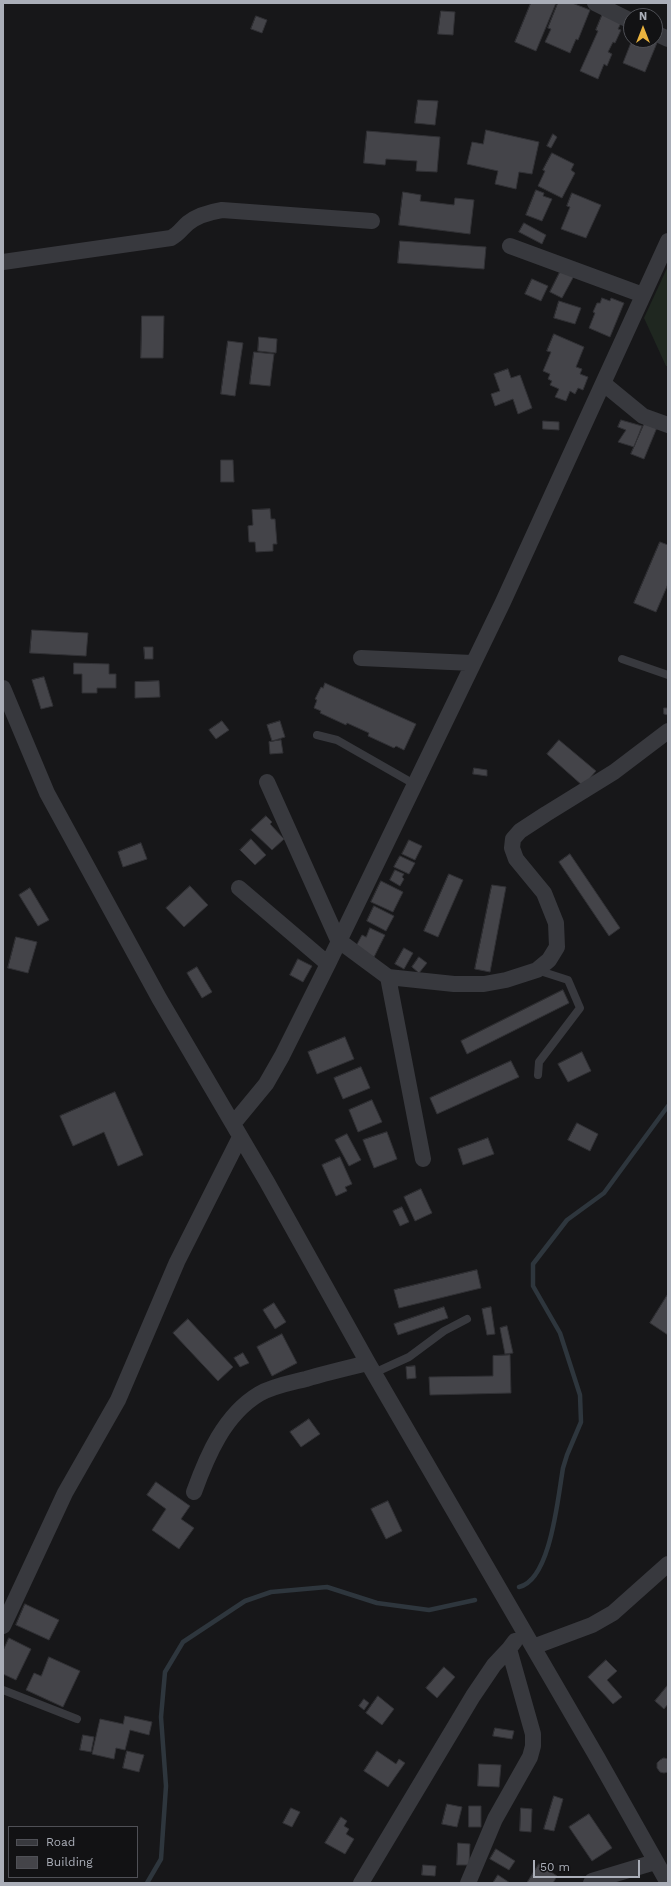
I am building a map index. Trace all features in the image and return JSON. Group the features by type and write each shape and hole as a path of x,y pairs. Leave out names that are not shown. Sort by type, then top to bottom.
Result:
{"street":[{"path":"603,5 623,16"},
{"path":"3,262 171,238 180,233 188,223 198,217 209,212 222,210 372,221"},
{"path":"3,1626 65,1493 118,1400 177,1262 237,1131 282,1056 506,595 604,384 668,241"},
{"path":"510,246 643,296"},
{"path":"604,384 643,416 668,425"},
{"path":"361,658 472,664"},
{"path":"3,688 47,793 159,998 237,1131 371,1368 668,1883"},
{"path":"267,782 338,940 388,977 454,984 484,984 506,980 537,970 549,960 557,947 556,923 544,893 516,859 512,848 513,839 520,831 614,772 668,731"},
{"path":"239,888 328,964"},
{"path":"388,977 423,1159"},
{"path":"194,1492 208,1453 222,1432 244,1405 259,1394 276,1386 371,1368"},
{"path":"533,1647 592,1625 613,1613 668,1564"},
{"path":"361,1883 473,1696 494,1665 523,1631"},
{"path":"468,1883 495,1819 530,1757 533,1746 533,1734 509,1648"},
{"path":"590,1883 592,1881 656,1862"}],"lane":[{"path":"622,658 668,675"},
{"path":"317,735 337,740 414,784"},
{"path":"537,970 568,980 580,1008 539,1062 538,1075"},
{"path":"371,1368 409,1357 444,1331 467,1319"},
{"path":"3,1690 77,1718"}],"shaded area":[{"path":"668,266 668,366 666,366 644,318"}],"building":[{"path":"531,3 556,3 536,51 515,42"},
{"path":"558,3 572,3 590,10 578,40 576,39 570,53 545,42 551,29 548,28"},
{"path":"441,11 455,12 453,35 438,34"},
{"path":"603,13 622,21 618,29 621,30 615,43 613,42 608,52 612,54 607,66 604,64 598,79 580,71 598,31 596,30"},
{"path":"256,16 267,20 262,33 251,29"},
{"path":"629,48 655,48 645,72 623,63"},
{"path":"418,100 438,101 435,125 415,123"},
{"path":"486,130 539,142 532,174 519,172 516,189 495,184 498,171 467,164 472,142 483,144"},
{"path":"367,131 440,137 437,172 416,171 417,161 386,159 385,165 364,163"},
{"path":"553,134 557,137 551,148 547,146"},
{"path":"552,153 574,164 571,170 575,173 562,198 538,186 545,171 543,170"},
{"path":"536,190 544,193 543,196 552,199 542,221 526,215"},
{"path":"403,192 421,195 420,201 454,205 455,198 474,200 470,234 399,225"},
{"path":"572,193 601,205 586,238 561,229 570,207 567,206"},
{"path":"524,223 546,235 542,244 519,232"},
{"path":"400,241 486,247 484,269 398,263"},
{"path":"561,270 574,276 562,298 550,292"},
{"path":"532,279 548,286 541,301 525,294"},
{"path":"602,298 610,301 611,298 624,303 610,337 589,328 595,313 593,312 597,303 600,303"},
{"path":"559,301 581,308 575,324 554,318"},
{"path":"142,316 164,316 163,358 141,358"},
{"path":"554,334 584,347 576,367 582,369 580,374 588,377 583,390 578,388 575,394 570,391 566,401 555,397 559,389 550,385 552,381 548,379 550,374 543,371 551,352 547,351"},
{"path":"259,337 277,339 276,353 258,351"},
{"path":"228,341 243,343 235,396 221,394"},
{"path":"254,352 274,354 270,386 250,384"},
{"path":"508,369 511,378 520,375 532,408 518,414 513,399 495,406 491,394 500,391 494,374"},
{"path":"621,420 642,426 634,447 618,442 626,430 618,427"},
{"path":"543,421 559,422 559,430 543,429"},
{"path":"645,422 658,425 644,459 631,454"},
{"path":"221,460 233,460 234,482 221,482"},
{"path":"270,509 271,519 275,519 277,544 273,544 273,551 256,552 255,542 249,542 248,526 253,525 252,510"},
{"path":"660,542 668,545 668,584 656,612 634,603"},
{"path":"32,630 88,633 86,656 30,653"},
{"path":"144,647 153,647 153,659 145,659"},
{"path":"74,663 109,664 109,674 116,674 116,688 97,688 97,693 82,693 82,674 74,674"},
{"path":"44,677 53,706 41,709 32,680"},
{"path":"159,681 160,697 135,698 135,682"},
{"path":"325,683 416,724 404,750 396,746 394,748 368,736 369,733 347,723 346,725 320,713 321,711 314,708 317,700 315,699 321,687 323,688"},
{"path":"664,708 668,708 668,715 664,714"},
{"path":"222,721 229,730 216,739 209,730"},
{"path":"280,721 285,737 272,741 267,725"},
{"path":"281,740 283,753 270,754 269,742"},
{"path":"559,740 596,771 583,786 547,754"},
{"path":"474,768 487,770 487,776 473,774"},
{"path":"266,816 272,822 270,824 284,839 272,850 251,830"},
{"path":"251,839 266,855 255,865 240,850"},
{"path":"409,840 422,846 415,860 402,854"},
{"path":"141,843 147,859 123,867 118,852"},
{"path":"570,854 620,928 609,936 559,862"},
{"path":"400,856 415,863 409,874 394,867"},
{"path":"395,870 404,874 402,877 404,879 400,886 390,880"},
{"path":"449,874 463,880 438,937 424,931"},
{"path":"381,881 403,892 393,912 371,902"},
{"path":"492,885 506,887 490,972 475,969"},
{"path":"190,886 208,905 184,927 166,908"},
{"path":"30,888 49,920 38,926 19,895"},
{"path":"374,906 394,916 386,931 367,921"},
{"path":"370,928 385,935 374,957 355,948 362,935 366,937"},
{"path":"16,937 37,942 28,973 8,968"},
{"path":"404,948 413,953 404,969 395,964"},
{"path":"419,957 427,963 419,973 412,967"},
{"path":"298,959 312,966 303,982 290,975"},
{"path":"197,967 212,992 202,998 187,973"},
{"path":"563,990 569,1003 467,1054 461,1041"},
{"path":"345,1037 354,1059 317,1074 308,1052"},
{"path":"582,1052 591,1071 568,1082 558,1064"},
{"path":"511,1061 519,1077 437,1114 430,1098"},
{"path":"361,1067 370,1088 343,1099 334,1078"},
{"path":"115,1092 143,1155 118,1166 104,1132 73,1146 60,1116"},
{"path":"372,1100 382,1122 358,1132 349,1110"},
{"path":"577,1123 598,1134 590,1151 568,1140"},
{"path":"387,1132 397,1159 374,1168 363,1140"},
{"path":"347,1134 361,1160 349,1166 335,1140"},
{"path":"488,1138 494,1154 463,1165 458,1149"},
{"path":"340,1157 352,1184 345,1187 347,1191 336,1196 322,1165"},
{"path":"421,1189 432,1213 415,1221 404,1197"},
{"path":"402,1207 409,1222 400,1226 393,1211"},
{"path":"477,1270 481,1288 399,1308 394,1290"},
{"path":"668,1294 668,1335 650,1323"},
{"path":"274,1303 286,1322 275,1329 263,1310"},
{"path":"444,1307 448,1318 398,1335 394,1324"},
{"path":"491,1307 495,1334 487,1335 482,1309"},
{"path":"188,1319 233,1367 218,1381 173,1333"},
{"path":"507,1326 513,1353 505,1354 500,1328"},
{"path":"282,1334 297,1363 272,1376 257,1347"},
{"path":"243,1353 249,1363 240,1367 234,1358"},
{"path":"510,1355 511,1393 430,1395 429,1377 493,1376 493,1356"},
{"path":"415,1366 416,1378 407,1379 406,1367"},
{"path":"309,1419 320,1434 301,1447 290,1432"},
{"path":"156,1482 190,1506 181,1519 194,1528 179,1549 152,1530 166,1509 147,1495"},
{"path":"388,1501 402,1531 386,1539 371,1509"},
{"path":"25,1604 59,1620 49,1640 16,1625"},
{"path":"9,1638 31,1649 16,1680 3,1674 3,1651"},
{"path":"49,1657 80,1671 63,1707 26,1690 34,1673 41,1676"},
{"path":"606,1660 617,1671 607,1680 622,1697 613,1704 588,1677"},
{"path":"444,1667 455,1677 437,1698 426,1688"},
{"path":"668,1685 668,1704 664,1709 655,1701"},
{"path":"378,1696 394,1709 382,1725 366,1713"},
{"path":"364,1699 369,1703 364,1710 359,1706"},
{"path":"125,1716 152,1722 149,1735 130,1730 125,1750 116,1748 114,1759 92,1754 100,1719 123,1724"},
{"path":"495,1728 514,1731 512,1739 493,1736"},
{"path":"83,1735 94,1737 91,1752 80,1750"},
{"path":"127,1751 144,1755 139,1772 123,1768"},
{"path":"377,1751 396,1764 399,1759 405,1763 388,1787 364,1771"},
{"path":"664,1758 668,1759 668,1772 664,1773 660,1772 657,1768 657,1763"},
{"path":"479,1764 501,1765 499,1787 478,1786"},
{"path":"554,1796 563,1799 554,1831 544,1829"},
{"path":"447,1804 462,1807 457,1827 442,1824"},
{"path":"469,1806 481,1806 481,1827 469,1827"},
{"path":"291,1808 300,1812 292,1827 283,1823"},
{"path":"521,1808 532,1809 531,1832 520,1831"},
{"path":"589,1814 612,1848 592,1861 569,1827"},
{"path":"341,1817 347,1821 344,1826 349,1829 346,1834 354,1839 345,1854 325,1843"},
{"path":"458,1843 470,1844 469,1865 457,1865"},
{"path":"496,1849 515,1861 509,1870 490,1859"},
{"path":"539,1864 557,1876 553,1883 527,1883"},
{"path":"423,1865 436,1866 435,1876 422,1875"},
{"path":"498,1875 510,1883 493,1883"}],"waterway":[{"path":"519,1587 530,1581 539,1569 546,1554 555,1516 563,1468 581,1422 580,1395 560,1333 533,1286 533,1264 567,1220 604,1193 668,1106"},
{"path":"147,1883 161,1859 166,1786 161,1717 165,1672 183,1642 245,1601 271,1592 327,1587 377,1603 429,1610 475,1600"}]}
